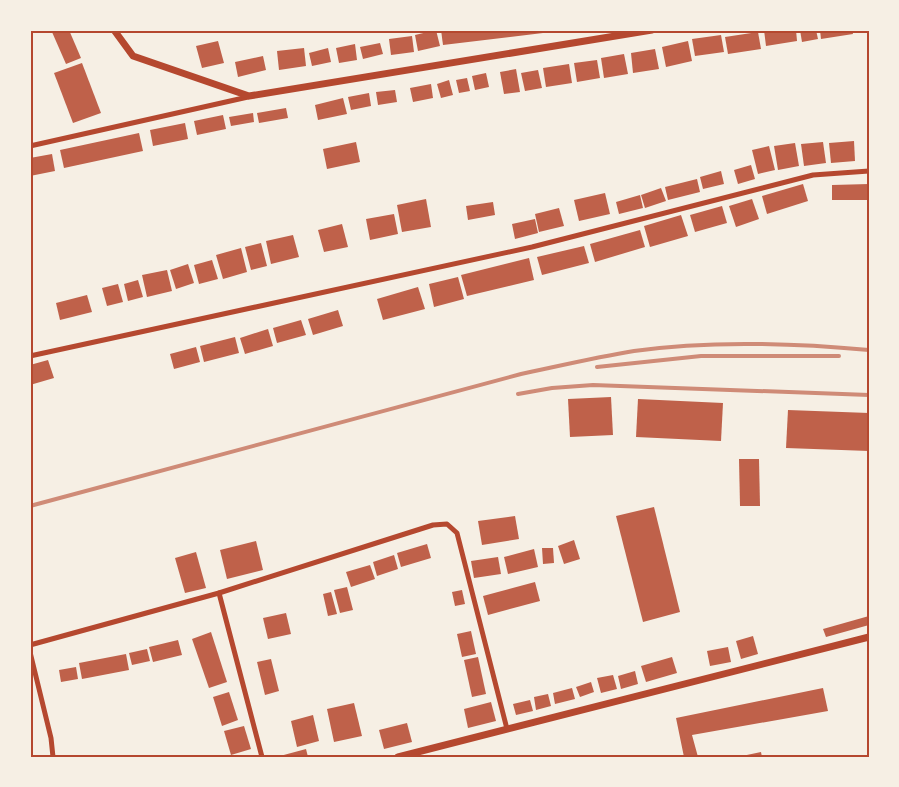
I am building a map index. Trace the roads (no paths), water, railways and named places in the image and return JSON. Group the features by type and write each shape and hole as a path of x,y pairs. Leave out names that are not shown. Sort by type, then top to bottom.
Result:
{"street":[{"path":"114,30 133,56 249,96"},
{"path":"30,146 249,96 652,30"},
{"path":"30,356 532,247 813,175 869,171"},
{"path":"30,645 219,593 433,525 447,524 457,533 507,729"},
{"path":"219,593 262,757"},
{"path":"398,757 869,637"},
{"path":"30,652 51,738 53,757"}],"railway":[{"path":"30,506 521,374 620,353 722,344 781,344 869,350"},
{"path":"597,367 701,356 839,356"},
{"path":"518,394 552,388 593,385 869,395"}]}
